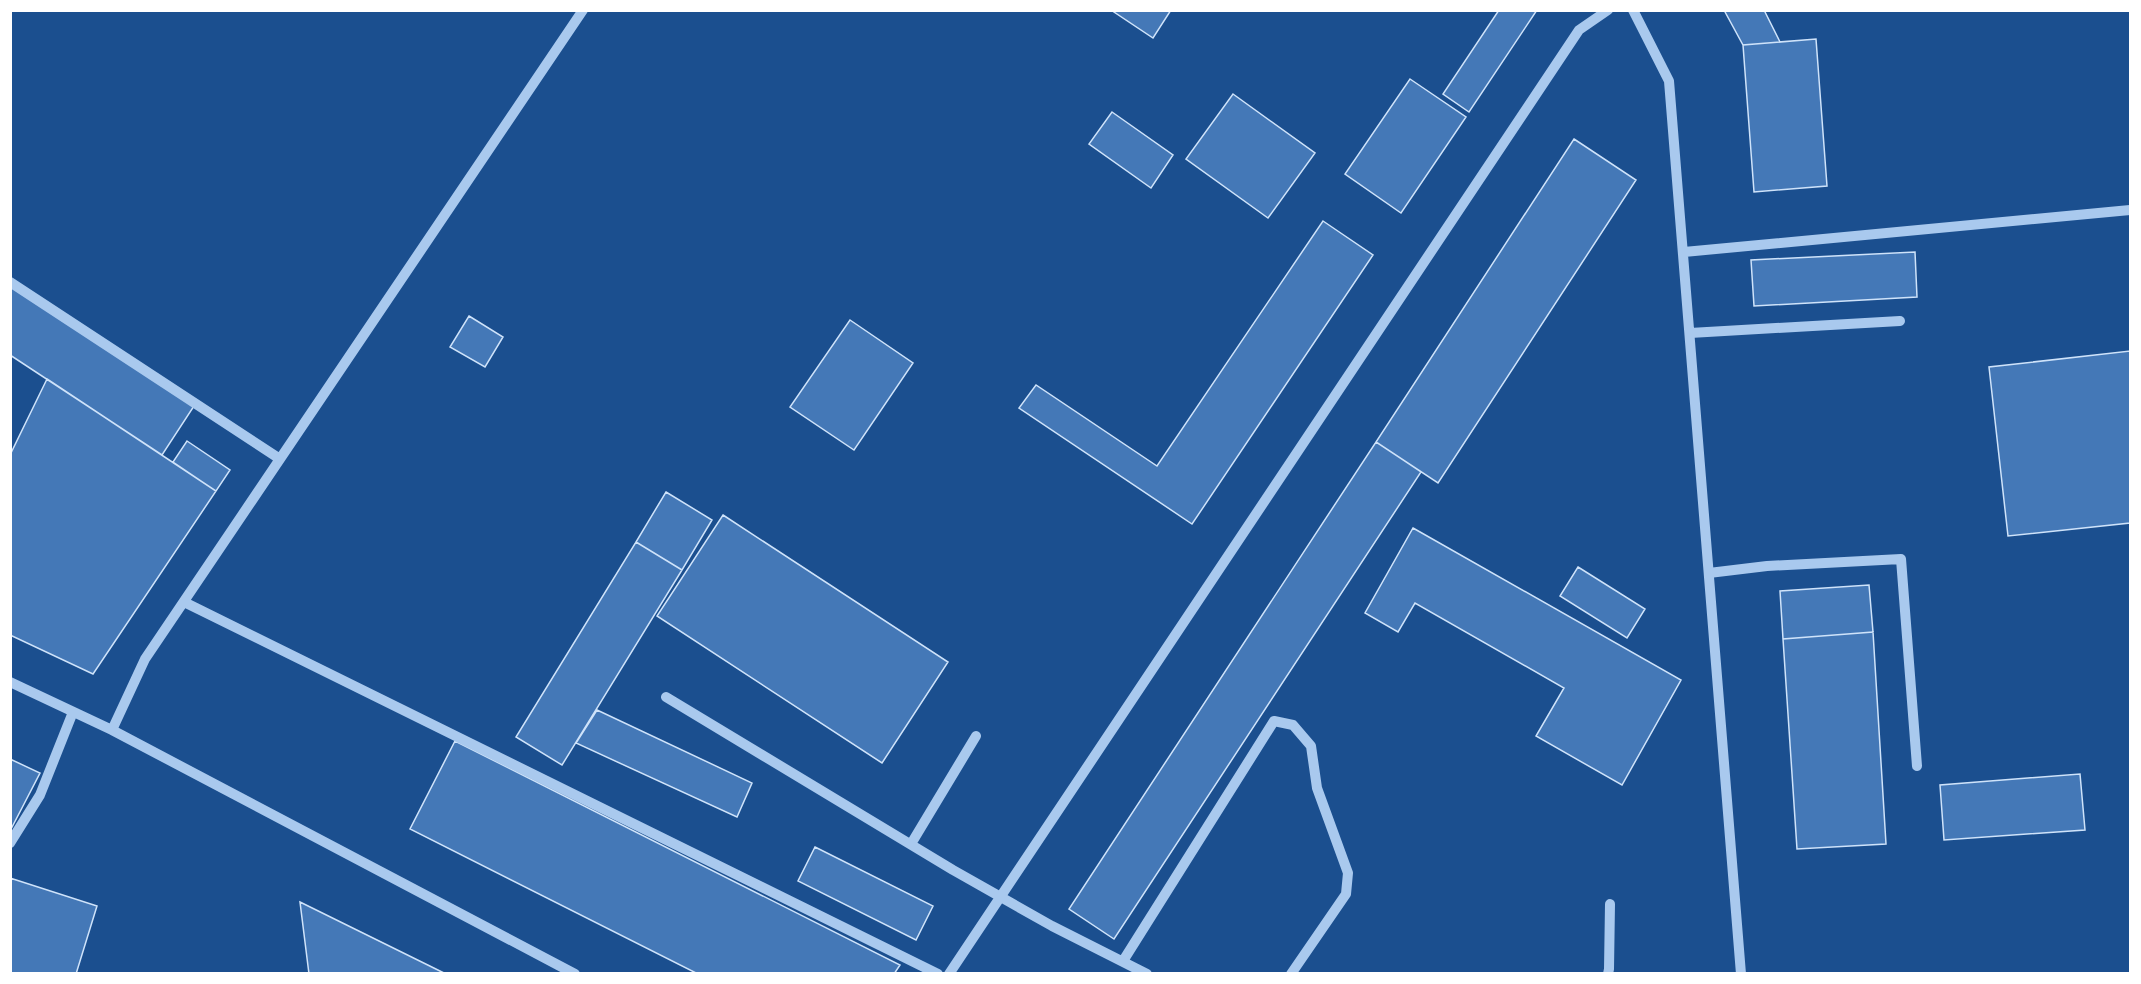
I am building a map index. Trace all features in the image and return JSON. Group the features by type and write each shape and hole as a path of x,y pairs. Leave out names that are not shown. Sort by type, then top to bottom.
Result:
{"street":[{"path":"112,730 145,659 583,10"},
{"path":"948,974 1579,30 1608,10"},
{"path":"1633,10 1670,81 1742,974"},
{"path":"1684,252 2130,210"},
{"path":"10,282 280,459"},
{"path":"1690,333 1900,321"},
{"path":"1709,573 1767,566 1901,560 1917,766"},
{"path":"184,602 938,974"},
{"path":"10,682 112,730 575,974"},
{"path":"666,697 1052,926 1147,974"},
{"path":"10,843 40,795 74,712"},
{"path":"1123,961 1274,721 1293,725 1311,746 1317,788 1348,873 1346,894 1291,974"},
{"path":"911,844 976,736"},
{"path":"1608,974 1610,904"}],"building":[{"path":"1111,10 1171,10 1153,38"},
{"path":"1499,10 1537,10 1469,112 1443,94"},
{"path":"1724,10 1764,10 1780,42 1743,45"},
{"path":"1816,39 1827,186 1754,192 1743,45"},
{"path":"1410,79 1466,117 1401,213 1345,174"},
{"path":"1233,94 1315,153 1268,218 1186,159"},
{"path":"1112,112 1173,155 1151,188 1089,144"},
{"path":"1574,139 1636,180 1438,483 1376,442"},
{"path":"1323,221 1373,255 1192,524 1019,408 1036,385 1157,466"},
{"path":"1915,252 1917,297 1754,306 1751,260"},
{"path":"10,285 194,406 162,455 10,355"},
{"path":"469,316 503,337 485,367 450,347"},
{"path":"850,320 913,363 854,450 790,407"},
{"path":"2130,351 2130,523 2008,536 1989,367"},
{"path":"47,379 216,491 93,674 10,635 10,455"},
{"path":"187,441 230,470 216,491 173,462"},
{"path":"1376,442 1421,472 1114,939 1069,909"},
{"path":"666,492 712,520 682,570 636,542"},
{"path":"723,515 948,662 882,763 657,616"},
{"path":"1413,528 1681,680 1622,785 1536,736 1564,688 1415,603 1398,632 1365,613"},
{"path":"636,542 682,570 562,765 516,737"},
{"path":"1578,567 1645,609 1627,638 1560,596"},
{"path":"1869,585 1873,632 1783,639 1780,591"},
{"path":"1873,632 1886,844 1797,849 1783,639"},
{"path":"597,710 752,783 737,817 576,743"},
{"path":"455,741 900,965 894,974 698,974 410,829"},
{"path":"10,759 40,773 10,831"},
{"path":"2080,774 2085,830 1944,840 1940,785"},
{"path":"815,847 933,906 916,940 798,881"},
{"path":"10,878 97,906 76,974 10,974"},
{"path":"300,902 446,974 309,974"}]}
